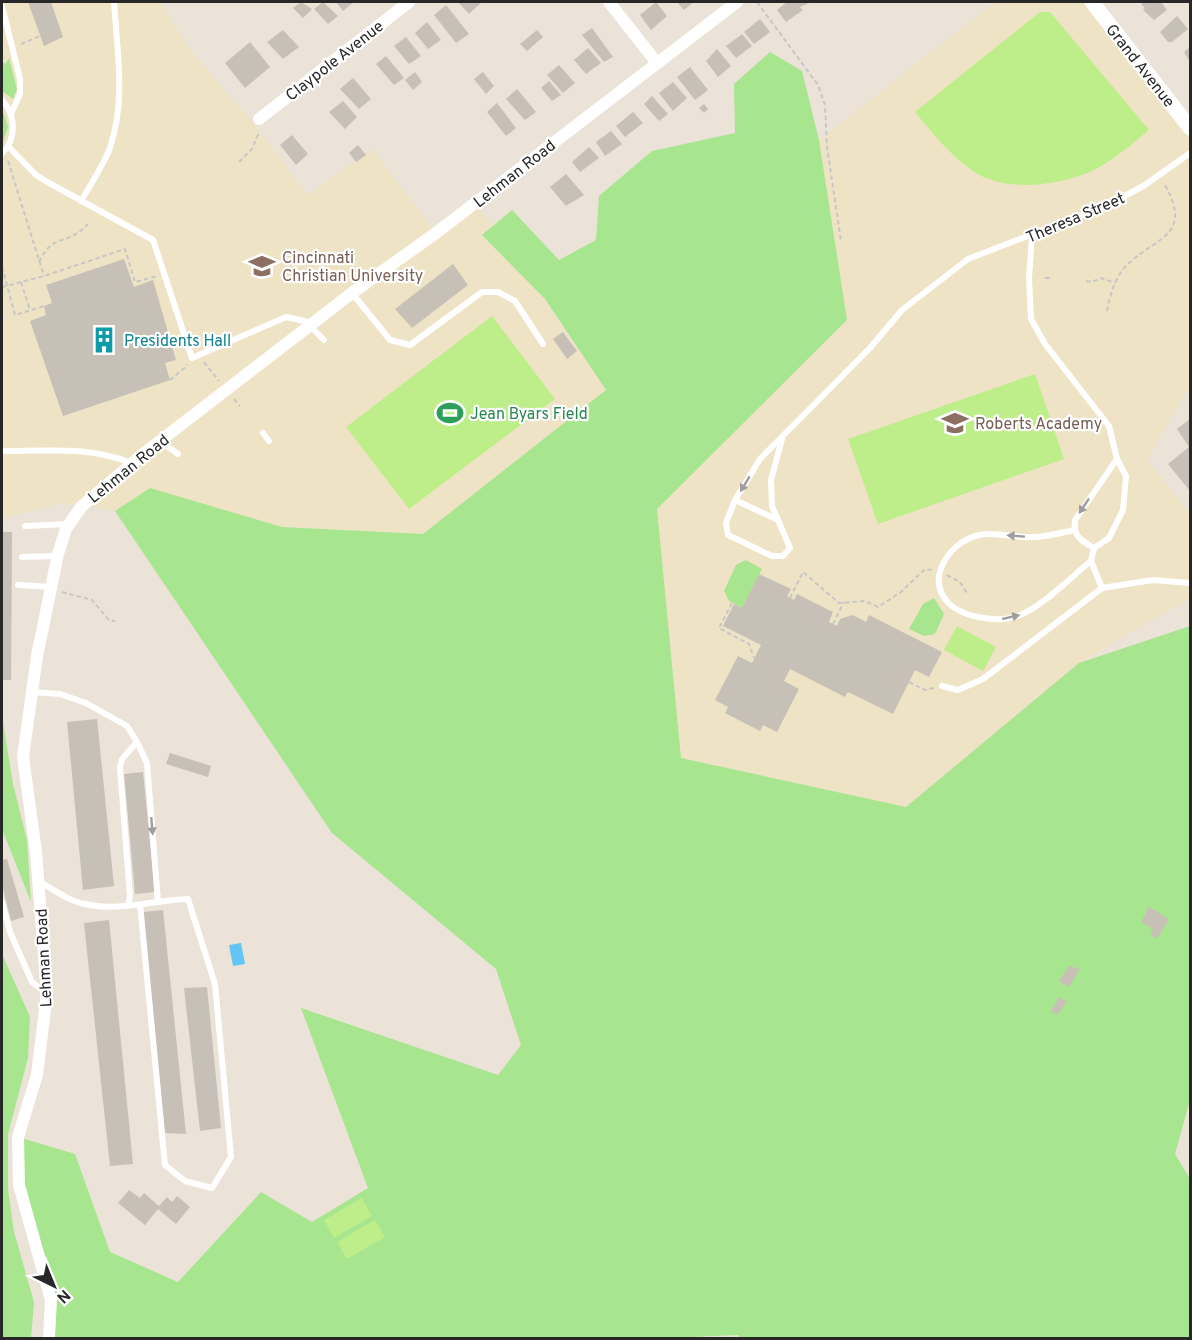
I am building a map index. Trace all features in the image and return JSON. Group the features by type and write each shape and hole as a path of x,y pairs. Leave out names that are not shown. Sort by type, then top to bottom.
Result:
{"street":[{"name":"Claypole Avenue","path":"259,124 409,2"},
{"path":"609,2 657,63"},
{"name":"Lehman Road","path":"49,1338 51,1300 19,1185 18,1137 37,1075 47,993 38,881 23,757 31,692 57,556 69,524 81,507 160,441 737,2"},
{"name":"Grand Avenue","path":"1092,2 1191,128"}],"lane":[{"path":"81,201 109,151 116,128 119,74 114,2"},
{"path":"2,6 20,79 20,94 11,114"},
{"path":"2,100 11,114 14,130 4,150 36,175 153,240 192,358 286,317 299,318 311,325 324,340"},
{"name":"Theresa Street","path":"778,520 789,548 783,556 772,556 728,535 726,523 735,500 760,459 782,439 902,310 968,260 1110,204 1145,185 1191,153"},
{"path":"1032,236 1029,278 1031,319 1045,344 1109,426 1117,459 1126,476 1123,510 1108,538 1094,548 1091,561 1102,588"},
{"path":"352,293 390,340 410,345 482,292 498,292 515,301 543,344"},
{"path":"263,433 269,441"},
{"path":"778,520 772,506 771,480 782,439"},
{"path":"160,441 178,454"},
{"path":"2,451 87,450 109,454 131,464"},
{"path":"1094,548 1078,538 1074,530 1075,520 1117,459"},
{"path":"735,500 778,520"},
{"path":"25,526 69,524"},
{"path":"1074,530 1049,536 988,534 971,537 959,543 947,556 939,572 939,588 944,599 952,607 964,612 996,620 1009,619 1031,608 1091,561"},
{"path":"22,557 57,556"},
{"path":"942,686 958,690 983,678 1102,588 1153,580 1191,583"},
{"path":"18,585 51,588"},
{"path":"31,692 60,694 86,704 127,726 137,742 148,768 158,902"},
{"path":"128,906 130,896 120,767 122,759 137,742"},
{"path":"38,881 85,904 128,906 140,904 188,899 215,984 231,1157 212,1188 185,1181 165,1165 140,904"},
{"path":"2,902 10,932 32,982 47,993"}],"path":[{"path":"757,2 818,85 825,105 827,147 841,241"},
{"path":"239,162 252,149 259,124"},
{"path":"4,150 44,276"},
{"path":"1107,311 1115,283 1130,262 1161,243 1174,227 1177,207 1165,185"},
{"path":"39,262 51,243 80,233 88,224"},
{"path":"2,287 44,276 124,249 135,282 164,273"},
{"path":"2,267 15,315 44,306"},
{"path":"1045,278 1052,278"},
{"path":"1086,281 1092,282 1101,278 1115,283"},
{"path":"21,282 30,310"},
{"path":"199,357 221,383"},
{"path":"170,380 192,363"},
{"path":"232,396 240,406"},
{"path":"790,598 803,572 838,603 865,601 878,607 901,592 925,569 934,570"},
{"path":"947,575 960,582 968,596"},
{"path":"51,588 92,600 110,620 115,621"},
{"path":"833,624 844,602"},
{"path":"732,603 719,628 749,644 754,658"},
{"path":"909,682 925,690 942,686"}],"shaded area":[{"name":"Cincinnati Christian University","path":"2,2 161,2 188,47 253,123 308,195 372,149 436,233 476,202 606,390 423,534 282,527 150,489 115,511 63,503 2,519"},
{"name":"Roberts Academy","path":"995,2 1092,2 1190,128 1190,386 1147,460 1190,514 1190,598 1079,663 906,807 681,758 657,509 847,320 819,140"}],"green space":[{"path":"1040,12 1050,12 1149,130 1111,160 1094,170 1072,178 1028,185 985,178 965,165 942,144 915,112"},
{"path":"770,52 802,71 819,140 847,320 657,509 681,758 906,807 1079,663 1190,626 1190,1100 1175,1154 1190,1179 1190,1338 740,1338 738,1335 668,1338 49,1338 52,1317 30,1228 18,1137 75,1154 110,1252 178,1282 261,1192 312,1222 368,1188 301,1008 498,1075 521,1045 496,969 332,833 115,511 150,488 282,527 423,534 606,390 545,299 482,235 512,210 559,260 596,240 599,196 652,151 735,133 734,84"},
{"path":"9,58 17,89 13,99 2,91 2,69"},
{"path":"2,108 8,127 2,145"},
{"name":"Jean Byars Field","path":"492,316 555,399 409,509 346,427"},
{"path":"1035,374 1064,459 878,524 848,439"},
{"path":"746,560 762,569 742,608 729,601 724,591 736,565"},
{"path":"934,598 944,614 935,634 924,636 909,629 923,604"},
{"path":"957,626 996,647 983,671 944,650"},
{"path":"2,716 13,784 27,840 31,902 2,829"},
{"path":"2,954 30,1017 28,1058 8,1134 8,1189 14,1232 34,1302 31,1338 2,1338"},
{"path":"362,1198 372,1216 334,1238 324,1220"},
{"path":"375,1220 385,1237 347,1259 337,1242"}],"water":[{"path":"241,943 245,964 233,966 229,945"}],"building":[{"path":"28,2 51,2 63,37 44,46"},
{"path":"301,2 312,9 303,18 293,8"},
{"path":"323,2 338,16 328,24 314,9"},
{"path":"336,2 354,2 343,11"},
{"path":"458,2 482,2 469,14"},
{"path":"656,2 667,16 651,30 640,15"},
{"path":"677,2 694,2 684,10"},
{"path":"787,2 811,2 800,7 803,10 786,22 777,10"},
{"path":"1161,2 1167,10 1154,20 1143,10 1145,8 1141,4"},
{"path":"446,5 469,34 456,43 434,15"},
{"path":"1177,16 1188,29 1172,42 1168,42 1160,32"},
{"path":"760,19 770,32 754,44 744,32"},
{"path":"427,22 441,40 428,49 415,33"},
{"path":"592,28 613,57 604,62 582,35"},
{"path":"283,30 299,47 283,59 267,42"},
{"path":"537,30 543,37 527,51 520,44"},
{"path":"742,34 752,46 736,58 726,46"},
{"path":"406,37 421,56 409,64 394,46"},
{"path":"250,42 270,67 245,88 225,63"},
{"path":"1190,47 1190,62 1184,52"},
{"path":"588,48 601,63 586,74 574,60"},
{"path":"717,49 731,66 718,77 706,61"},
{"path":"386,56 404,78 394,85 376,64"},
{"path":"559,65 575,83 563,93 547,75"},
{"path":"690,67 708,90 695,100 677,77"},
{"path":"415,72 422,82 413,90 405,80"},
{"path":"483,72 494,86 486,94 474,79"},
{"path":"353,78 371,99 359,109 340,89"},
{"path":"549,81 561,95 552,101 541,88"},
{"path":"673,82 687,98 673,111 659,93"},
{"path":"517,89 536,112 525,120 506,99"},
{"path":"652,96 668,114 659,121 644,104"},
{"path":"343,101 357,117 345,129 329,112"},
{"path":"497,103 516,128 506,136 487,112"},
{"path":"704,104 708,109 704,113 699,108"},
{"path":"633,112 643,123 625,137 616,126"},
{"path":"611,131 622,144 605,156 596,142"},
{"path":"292,135 308,154 296,165 280,145"},
{"path":"358,145 366,155 356,162 349,153"},
{"path":"589,147 599,158 580,172 572,162"},
{"path":"566,174 584,195 566,206 550,187"},
{"name":"Presidents Hall","path":"124,259 134,287 153,280 176,360 165,363 170,380 63,416 30,321 46,315 44,306 52,303 46,285"},
{"path":"453,264 468,285 412,328 395,309"},
{"path":"563,332 577,351 567,359 553,339"},
{"path":"1190,419 1190,491 1168,464 1189,447 1177,429"},
{"path":"2,532 12,532 11,680 2,680"},
{"path":"759,574 791,589 787,596 794,600 797,594 833,612 829,622 837,626 840,619 853,615 866,622 869,615 942,652 929,677 915,670 893,714 848,692 845,697 790,669 784,681 799,689 777,732 763,725 760,731 725,713 728,707 715,700 738,656 752,663 761,645 723,626 734,604 742,608"},
{"path":"97,719 114,886 83,890 67,722"},
{"path":"170,753 211,766 208,777 166,764"},
{"path":"143,772 155,892 135,894 124,774"},
{"path":"7,859 24,917 11,921 2,884 2,860"},
{"path":"1149,907 1169,919 1157,939 1150,934 1153,929 1141,922"},
{"path":"163,910 186,1134 165,1133 143,912"},
{"path":"109,920 133,1164 110,1166 84,923"},
{"path":"1069,966 1080,969 1069,987 1059,981"},
{"path":"207,987 221,1128 200,1131 184,988"},
{"path":"1059,997 1067,1002 1057,1015 1051,1011"},
{"path":"129,1190 140,1198 144,1193 159,1206 167,1197 172,1202 177,1196 190,1207 176,1224 158,1209 145,1225 118,1203"}],"place":[{"name":"Cincinnati Christian University","path":"262,266"},
{"name":"Presidents Hall","path":"104,340"},
{"name":"Jean Byars Field","path":"450,413"},
{"name":"Roberts Academy","path":"955,423"}]}
